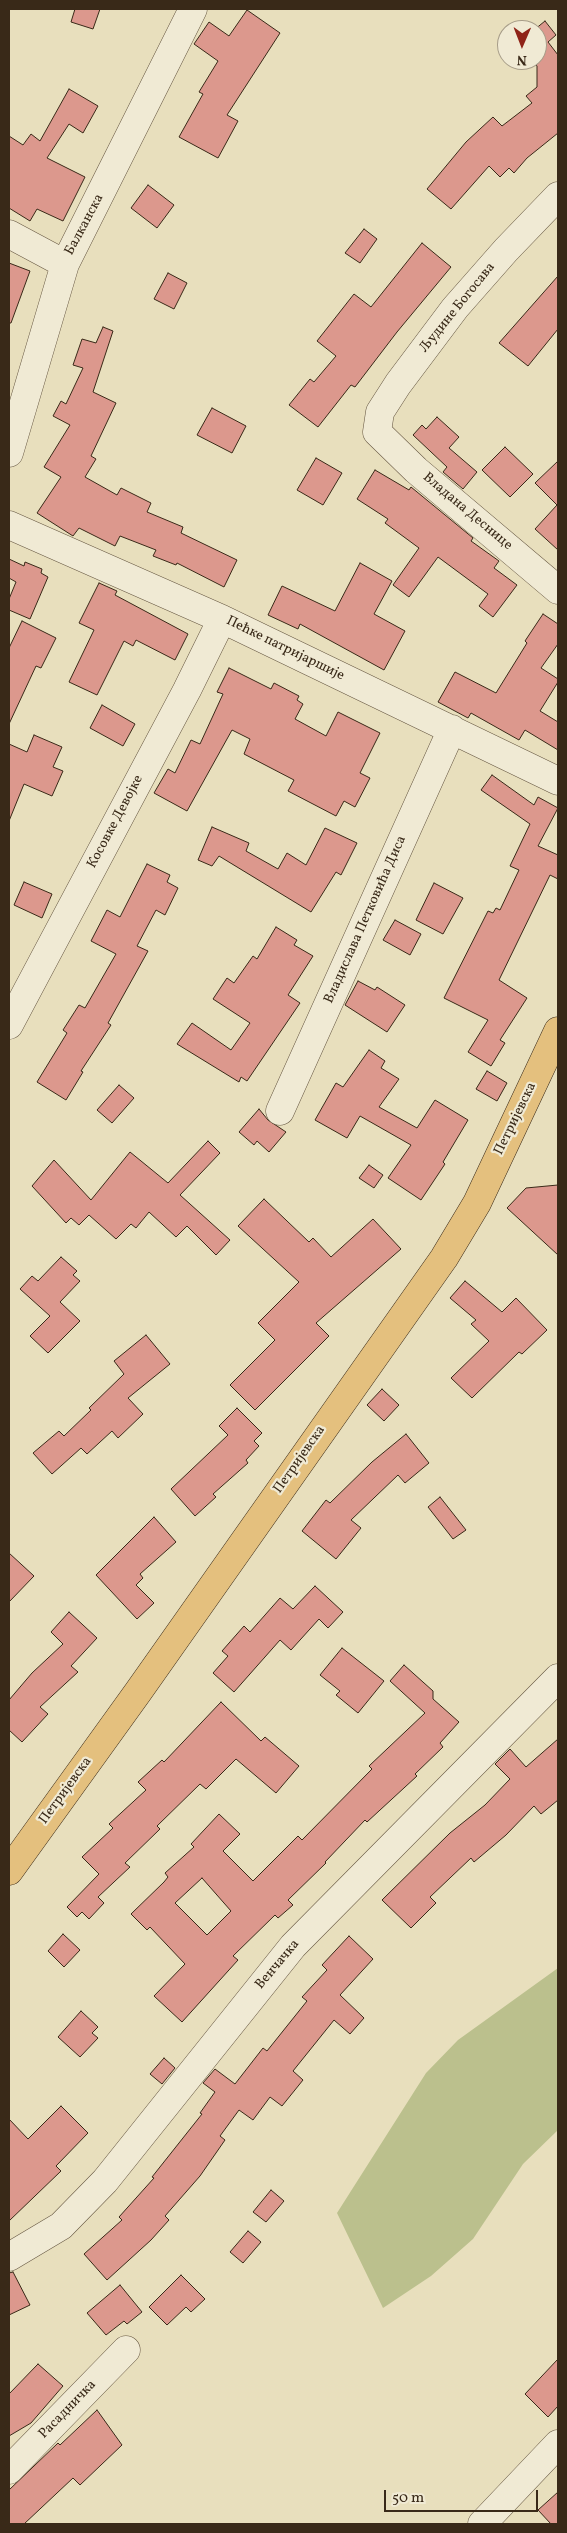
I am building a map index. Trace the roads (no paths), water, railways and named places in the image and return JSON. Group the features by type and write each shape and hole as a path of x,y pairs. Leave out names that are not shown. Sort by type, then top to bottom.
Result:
{"main road":[{"name":"Петријевска","path":"9,1871 138,1692 444,1258 477,1203 558,1031"}],"street":[{"name":"Балканска","path":"9,453 65,264 193,9"},
{"name":"Људине Богосава","path":"377,432 380,412 398,384 455,308 506,250 558,196"},
{"path":"9,234 65,264"},
{"name":"Владана Деснице","path":"377,432 416,470 555,580"},
{"name":"Пећке патријаршије","path":"9,525 222,619 558,781"},
{"name":"Косовке Девојке","path":"9,1025 187,690 222,619"},
{"name":"Владислава Петковића Диса","path":"280,1111 452,729"},
{"name":"Венчачка","path":"9,2257 61,2226 105,2181 293,1946 558,1678"},
{"name":"Расадничка","path":"9,2470 126,2350"},
{"path":"482,2524 558,2444"}]}
